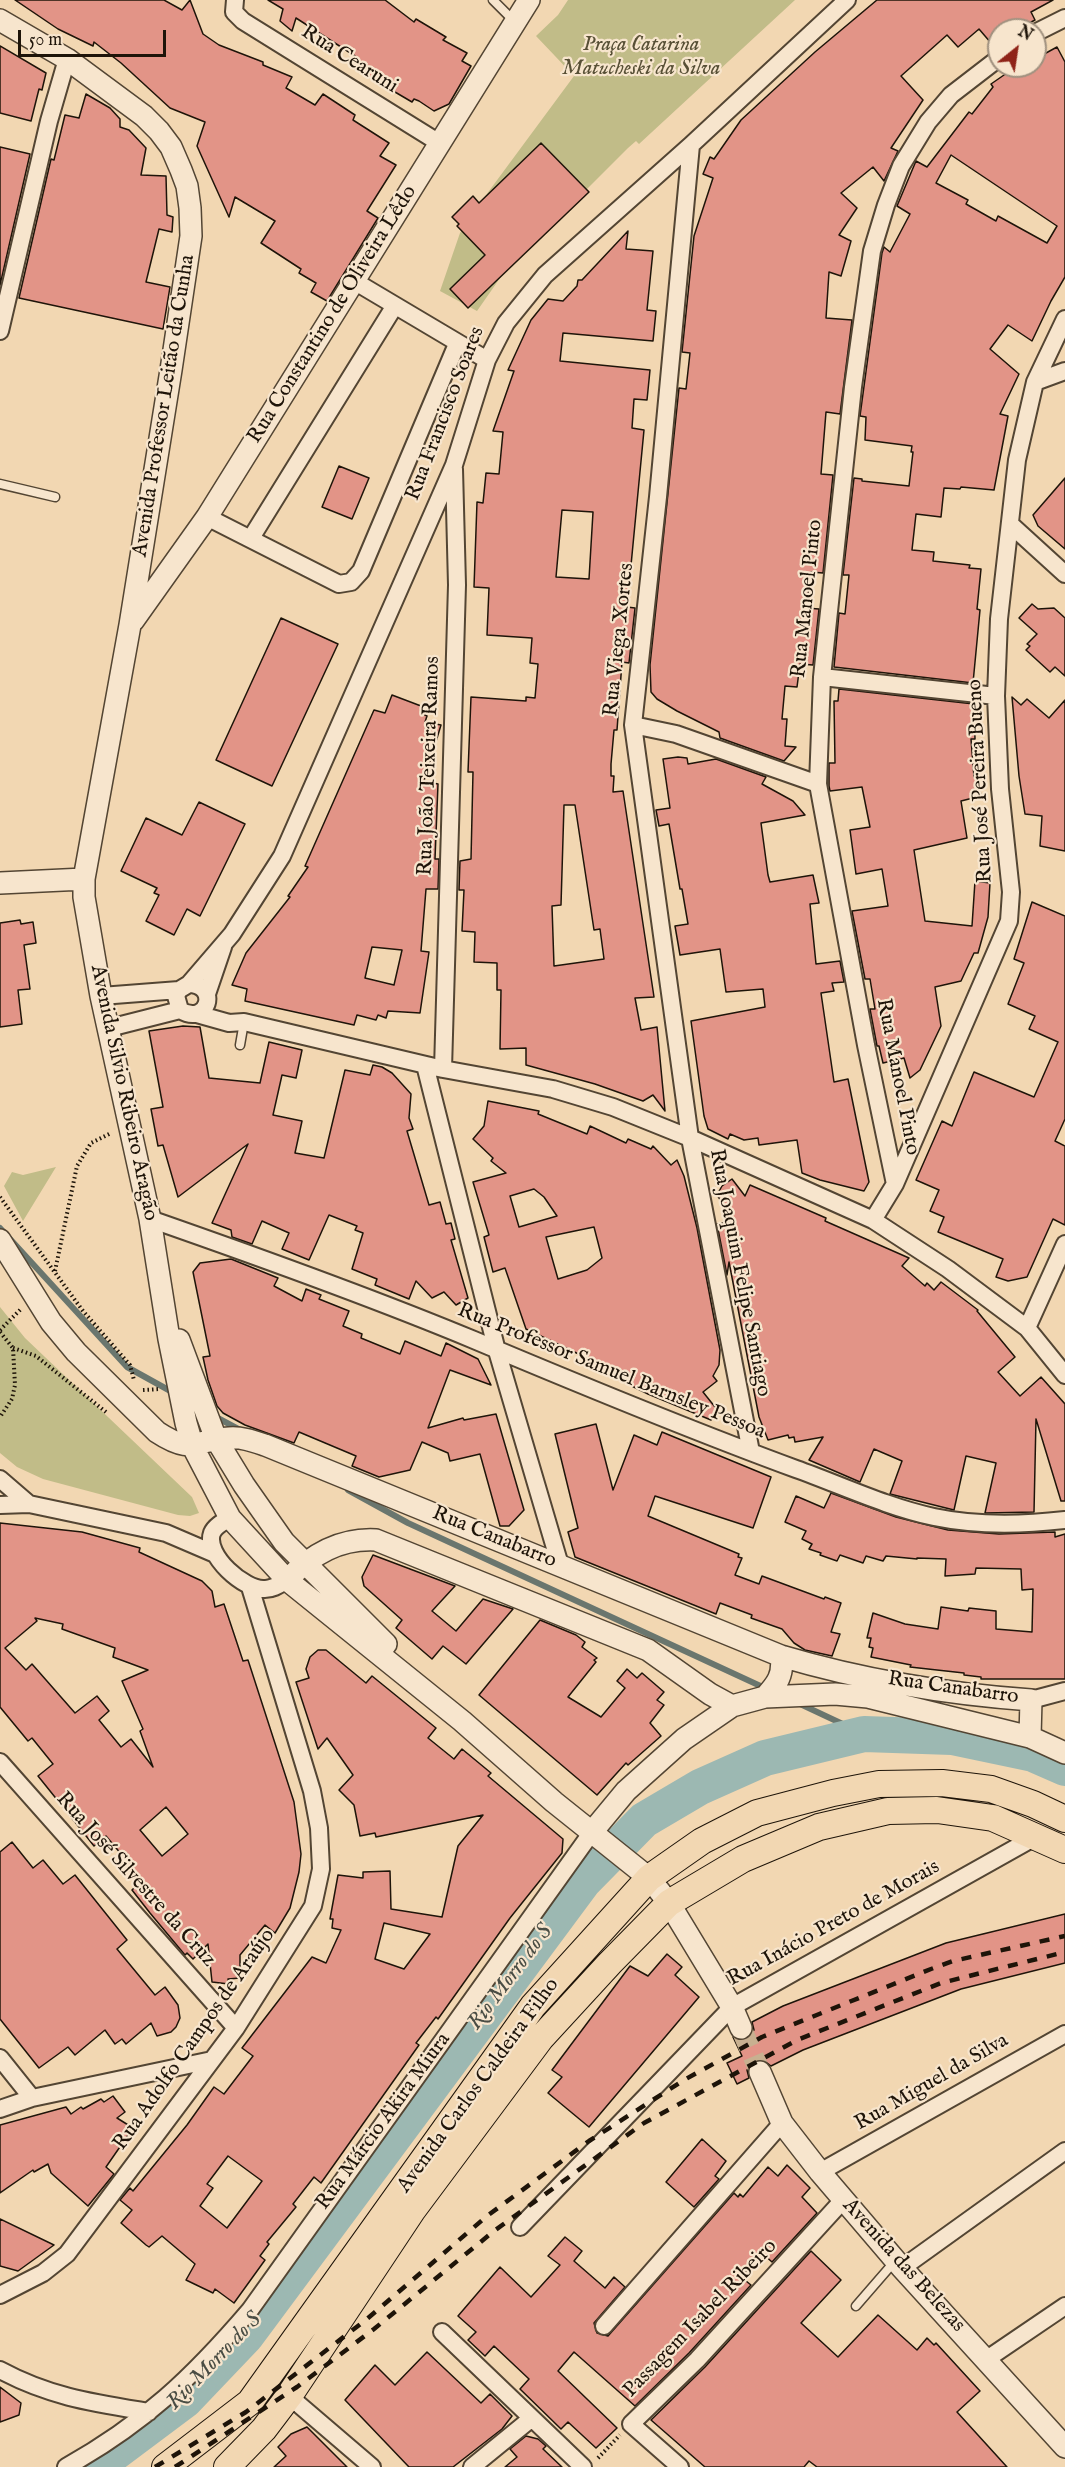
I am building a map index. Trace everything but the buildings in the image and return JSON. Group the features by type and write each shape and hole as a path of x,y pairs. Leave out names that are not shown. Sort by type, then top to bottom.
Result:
{"main road":[{"name":"Avenida Carlos Caldeira Filho","path":"165,2467 250,2402 533,2006 649,1878 702,1841 757,1813 833,1792 879,1784 942,1783 991,1789 1033,1804 1065,1819"},
{"name":"Avenida Carlos Caldeira Filho","path":"227,2467 264,2429 289,2396 412,2211 541,2038 669,1903 743,1859 819,1827 888,1812 937,1810 993,1818 1065,1850"}],"street":[{"name":"Rua Constantino de Oliveira Lêdo","path":"130,625 207,517 530,0"},
{"name":"Rua Francisco Soares","path":"184,987 224,943 252,906 282,856 454,465 487,360 506,323 545,275 691,145 847,0"},
{"name":"Rua Cearuni","path":"234,6 243,21 441,144"},
{"path":"1047,27 1065,18"},
{"name":"Avenida Professor Leitão da Cunha","path":"0,20 67,59 144,116 171,147 187,186 190,208 191,236 130,625 84,879"},
{"path":"0,331 49,121 67,59"},
{"name":"Rua Manoel Pinto","path":"896,1184 866,1045 818,784 822,677 853,387 872,251 886,205 902,166 928,122 951,95 987,67"},
{"name":"Rua Viega Xortes","path":"690,1138 633,725 658,497 691,145"},
{"path":"354,281 394,307 487,360"},
{"path":"251,538 394,307"},
{"name":"Rua José Pereira Bueno","path":"873,1220 896,1184 1010,921 1011,892 1000,789 996,696 999,619 1017,460 1035,382 1065,319"},
{"path":"207,517 339,584 355,579 361,571 457,344"},
{"path":"1035,382 1065,371"},
{"name":"Rua João Teixeira Ramos","path":"443,1069 457,585 454,465"},
{"path":"1010,524 1065,574"},
{"path":"822,677 996,696"},
{"path":"633,725 676,734 818,784"},
{"path":"0,883 84,879"},
{"name":"Avenida Silvio Ribeiro Aragão","path":"84,879 84,897 101,996 150,1219 178,1383 193,1447 230,1518 287,1580 462,1721 591,1832 649,1878 669,1903"},
{"name":"Rua Francisco Soares","path":"207,997 224,943"},
{"path":"184,987 176,996 180,1010 188,1015 197,1014 229,1023 244,1022 443,1069 553,1089 613,1107 690,1138 873,1220 948,1269 1027,1328 1065,1375"},
{"path":"101,996 184,987 202,988 207,997 244,1022"},
{"path":"197,1014 205,1009 207,997"},
{"path":"109,1028 180,1010"},
{"path":"425,1065 497,1351 560,1565"},
{"name":"Rua Joaquim Felipe Santiago","path":"690,1138 751,1452"},
{"name":"Rua Professor Samuel Barnsley Pessoa","path":"150,1219 253,1255 751,1452 933,1517 985,1524 1065,1520"},
{"path":"0,1240 51,1322 76,1352 158,1432 176,1442 193,1447"},
{"path":"1027,1328 1065,1244"},
{"name":"Avenida Silvio Ribeiro Aragão","path":"164,1307 181,1343 216,1439 244,1485 284,1542 462,1721"},
{"name":"Rua Canabarro","path":"193,1447 216,1439 231,1437 265,1445 781,1656 828,1670 972,1695 1031,1700 1030,1737 868,1697 835,1694 765,1697 732,1706"},
{"path":"0,1479 29,1504"},
{"path":"0,1505 29,1504 166,1533 216,1554"},
{"path":"284,1542 255,1522 230,1518 212,1532 211,1542 216,1554 237,1578 250,1587 264,1590 287,1580 304,1562 355,1539 376,1540 648,1650 710,1694 732,1706"},
{"path":"166,1533 212,1532"},
{"name":"Rua Adolfo Campos de Araújo","path":"0,2295 43,2273 67,2254 236,2028 313,1906 321,1869 319,1828 312,1791 250,1587"},
{"path":"765,1697 779,1682 781,1656"},
{"path":"1031,1700 1065,1690"},
{"name":"Rua Márcio Akira Miura","path":"66,2467 108,2444 186,2381 250,2310 591,1832 626,1791 684,1739 732,1706"},
{"path":"1030,1737 1065,1754"},
{"name":"Rua José Silvestre da Cruz","path":"0,1762 236,2028"},
{"name":"Rua Inácio Preto de Morais","path":"520,2227 732,2007 1036,1836"},
{"path":"669,1903 732,2007 741,2028"},
{"name":"Rua Miguel da Silva","path":"820,2172 1065,2034"},
{"path":"0,2058 32,2098"},
{"path":"0,2109 32,2098 212,2061"},
{"name":"Avenida das Belezas","path":"760,2072 782,2123 820,2172 899,2264 1065,2447"},
{"path":"604,2326 782,2123"},
{"path":"899,2264 1065,2151"},
{"name":"Passagem Isabel Ribeiro","path":"630,2424 697,2360 844,2199"},
{"path":"987,2360 1065,2306"},
{"path":"442,2332 532,2418 590,2463"},
{"path":"0,2370 45,2391 149,2412"},
{"path":"289,2396 372,2467"},
{"path":"472,2467 532,2418"},
{"path":"630,2424 680,2467"}],"lane":[{"path":"493,0 515,23"},
{"path":"0,484 55,497"},
{"path":"240,1045 244,1022"},
{"path":"856,2306 899,2264"}],"path":[{"path":"55,1271 77,1166 91,1143 112,1135 110,1124"},
{"path":"0,1197 83,1311 130,1365 137,1390 160,1389 178,1383"},
{"path":"35,1296 0,1331 14,1348 36,1356 110,1415 125,1400"},
{"path":"0,1417 12,1399 15,1385 14,1348"},
{"name":"Passagem Isabel Ribeiro","path":"590,2463 630,2424"}],"green space":[{"name":"Praça Catarina Matucheski da Silva","path":"568,0 795,0 639,144 636,141 628,148 505,271 477,311 440,291 460,233 574,76 536,36 558,15"},
{"path":"56,1167 23,1221 4,1186 12,1172 23,1175"},
{"path":"0,1307 25,1338 192,1497 199,1513 190,1516 178,1515 43,1479 17,1467 0,1453"}],"waterway":[{"path":"0,1228 127,1367 174,1393"},
{"path":"214,1416 242,1431"},
{"path":"348,1490 408,1523 767,1689"},
{"path":"798,1703 864,1734"},
{"name":"Rio Morro do S","path":"90,2467 113,2454 185,2400 246,2336 583,1882 644,1820 700,1787 765,1758 864,1734 952,1737 1033,1754 1065,1768"}],"tunnel":[{"path":"741,2028 760,2072"}],"railway":[{"path":"155,2467 246,2412 367,2319 487,2216 589,2141 684,2080 762,2037 931,1969 953,1961 1065,1936"},
{"path":"175,2467 297,2387 374,2329 494,2231 644,2123 797,2040 941,1983 1065,1952"}]}
